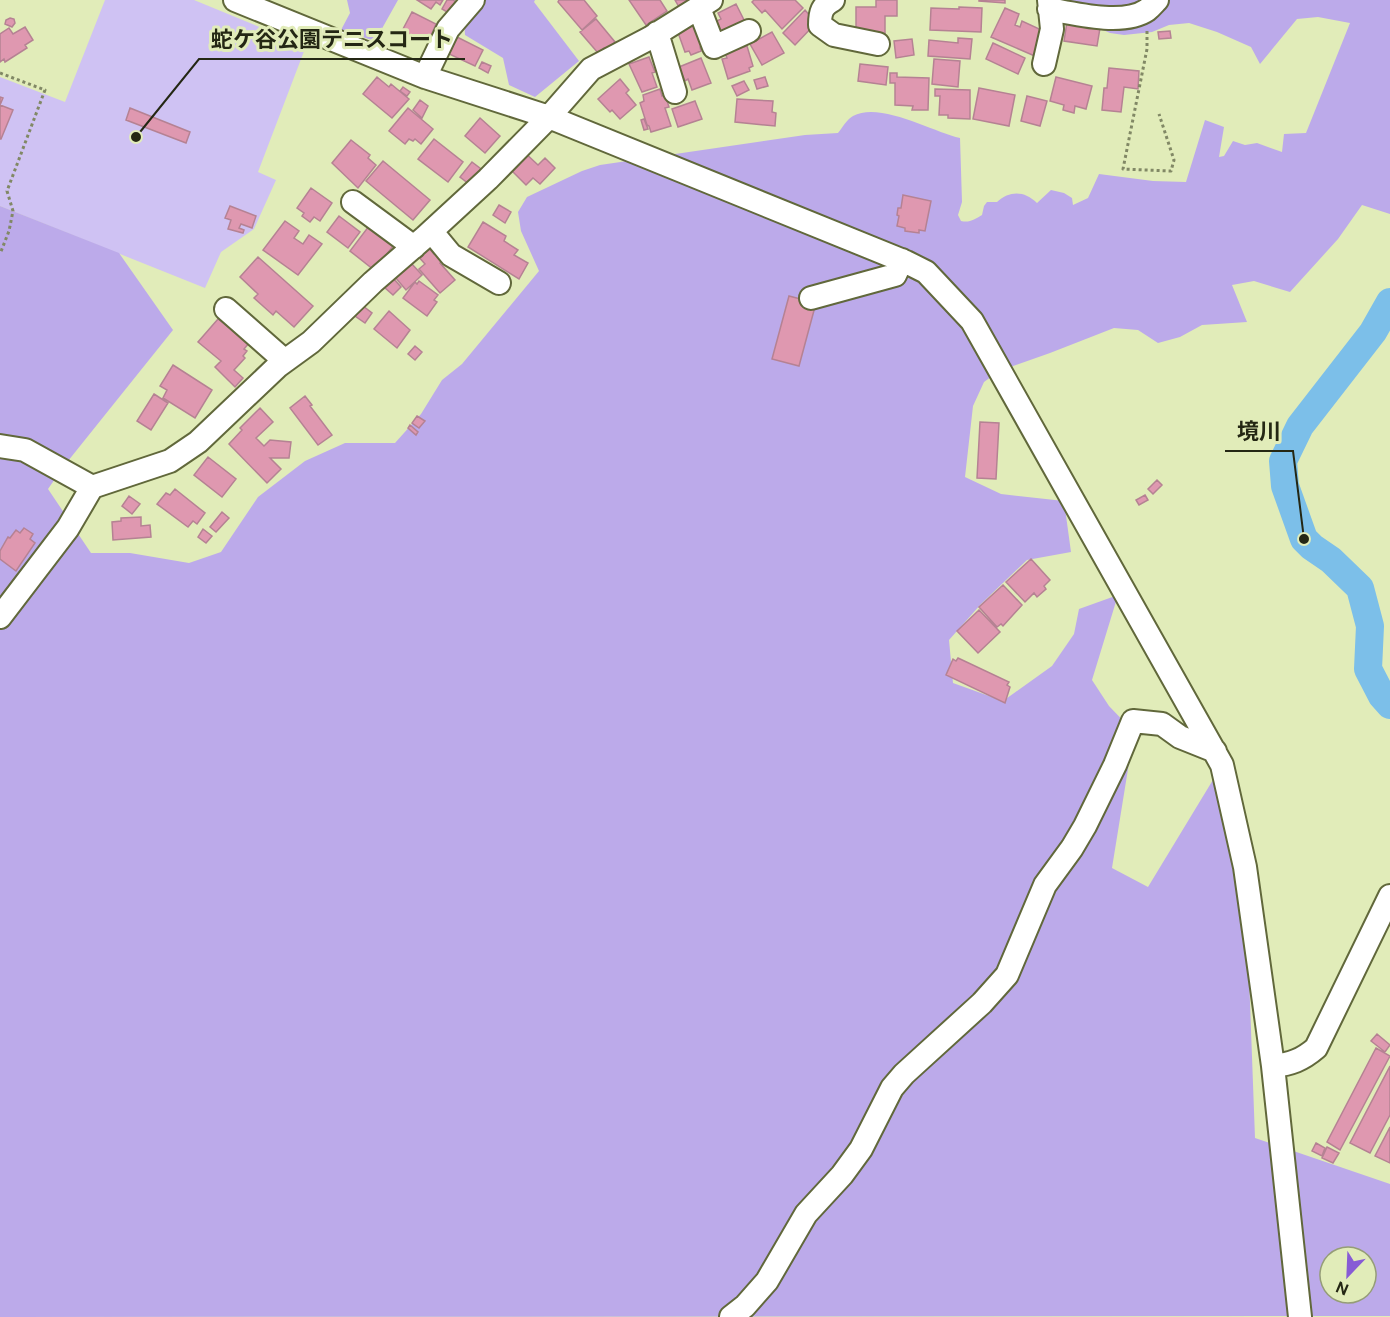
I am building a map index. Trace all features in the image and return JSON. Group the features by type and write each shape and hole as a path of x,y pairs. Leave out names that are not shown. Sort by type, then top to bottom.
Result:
{"street":[{"path":"235,0 425,77 549,117 902,260 926,272 972,321 1222,765 1245,867 1273,1066 1300,1317"},
{"path":"425,77 448,29 473,0"},
{"path":"828,1 820,15 820,25 834,35 878,44"},
{"path":"0,617 68,528 92,487 170,461 198,442 285,361 311,342 372,282 432,232 488,179 549,117 591,69 705,4 714,47 749,31"},
{"path":"1044,64 1052,30 1049,5 1090,16 1124,18 1151,6"},
{"path":"657,33 675,92"},
{"path":"353,202 414,247"},
{"path":"432,232 451,255 499,283"},
{"path":"811,298 895,275 902,260"},
{"path":"226,309 285,361"},
{"path":"0,446 25,450 92,487"},
{"path":"731,1317 767,1281 806,1214 842,1175 861,1149 891,1088 982,1003 1007,975 1045,885 1085,826 1115,765 1133,721 1162,724 1180,737 1215,751"},
{"path":"1273,1066 1287,1065 1302,1060 1316,1048 1390,896"}],"path":[{"path":"1151,6 1147,50 1123,169 1171,171 1174,160 1159,114"},
{"path":"0,73 45,90 7,190 13,211 9,231 0,254"}],"shaded area":[{"path":"105,0 194,0 306,46 258,172 276,180 254,229 221,252 205,288 0,206 0,77 65,102"},
{"path":"347,0 398,0 375,41 341,30 350,13"},
{"path":"480,0 535,0 534,2 579,61 535,97 509,85 503,58 465,35 464,16"},
{"path":"1057,0 1390,0 1390,214 1362,205 1338,239 1290,292 1254,281 1232,285 1247,322 1202,325 1180,337 1158,343 1138,330 1114,328 999,371 984,382 973,406 965,477 1001,494 1064,501 1071,552 1027,560 981,604 949,640 953,683 1003,701 1052,666 1074,634 1079,609 1118,595 1092,680 1109,706 1134,732 1112,868 1148,887 1222,765 1245,867 1255,1138 1390,1184 1390,1316 0,1317 0,206 119,253 173,330 48,489 91,553 130,553 189,563 221,552 258,497 305,461 345,443 395,443 421,414 442,380 462,364 539,271 521,231 518,212 527,197 582,171 600,165 805,135 838,133 853,116 864,112 877,112 906,119 960,138 962,202 958,215 961,221 975,219 982,215 987,202 997,202 1012,194 1028,196 1037,203 1051,190 1064,193 1072,198 1073,205 1088,198 1099,174 1153,181 1186,182 1205,120 1224,127 1219,157 1224,156 1233,141 1245,145 1257,143 1282,152 1284,134 1306,133 1350,23 1318,17 1297,19 1260,64 1251,47 1189,23 1169,25 1152,32 1124,35 1110,33 1087,23"}],"building":[{"path":"417,0 443,0 440,5 436,2 431,9"},
{"path":"447,0 453,0 459,4 452,15 442,9"},
{"path":"559,0 584,0 597,16 582,30 558,2"},
{"path":"629,0 660,0 667,11 646,25"},
{"path":"675,0 690,0 679,7"},
{"path":"754,0 795,0 803,8 782,29 765,10 762,13 752,2"},
{"path":"876,0 897,0 897,16 885,16 885,35 856,35 856,7 876,7"},
{"path":"1005,0 1005,3 979,1"},
{"path":"736,4 745,22 720,34 715,22 721,19 718,13"},
{"path":"959,7 982,8 981,32 930,30 931,8 959,9"},
{"path":"1005,8 1019,14 1015,25 1020,27 1022,21 1048,33 1037,57 991,37"},
{"path":"805,10 816,23 795,45 783,33"},
{"path":"412,12 436,24 429,40 425,38 423,42 402,31"},
{"path":"10,18 14,19 15,23 12,27 5,24"},
{"path":"596,19 615,42 598,53 580,32"},
{"path":"696,20 706,45 700,47 701,51 691,55 689,51 685,52 676,27"},
{"path":"1067,22 1100,28 1097,46 1064,41"},
{"path":"25,27 33,40 25,45 27,48 5,62 4,59 0,62 0,34 9,28 13,34"},
{"path":"1170,31 1171,38 1159,39 1158,32"},
{"path":"772,32 784,53 762,65 750,44"},
{"path":"457,37 483,50 475,66 449,54"},
{"path":"958,38 972,39 970,59 928,56 929,40 958,43"},
{"path":"912,39 914,55 896,58 894,41"},
{"path":"993,43 1025,58 1018,74 986,59"},
{"path":"747,46 753,66 749,68 750,71 728,79 722,59 727,58 725,53"},
{"path":"649,57 655,72 652,73 657,87 642,92 629,64"},
{"path":"701,58 711,83 692,90 688,79 685,81 679,67"},
{"path":"934,59 960,61 958,87 932,84"},
{"path":"482,62 491,66 488,73 479,68"},
{"path":"860,64 888,67 886,85 858,81"},
{"path":"1109,68 1139,71 1138,89 1124,87 1121,112 1102,110"},
{"path":"890,73 897,73 897,77 929,78 928,110 912,110 913,106 895,105 895,83 890,83"},
{"path":"377,77 389,87 391,84 409,99 392,118 363,94"},
{"path":"765,77 768,86 757,89 754,80"},
{"path":"1056,77 1092,86 1086,109 1075,106 1074,113 1063,110 1064,105 1050,101"},
{"path":"620,79 629,90 626,93 636,105 620,119 598,99"},
{"path":"744,81 749,90 737,96 732,86"},
{"path":"403,87 410,92 407,96 400,91"},
{"path":"979,88 1015,95 1009,126 973,119"},
{"path":"660,89 669,107 665,108 671,126 651,132 640,103 644,101 643,95"},
{"path":"935,89 970,90 970,119 948,118 948,115 939,115 940,96 935,96"},
{"path":"1027,96 1047,101 1040,126 1021,121"},
{"path":"737,99 773,101 772,112 776,113 775,126 735,122"},
{"path":"420,100 428,106 422,118 413,110"},
{"path":"695,101 702,119 678,127 672,109"},
{"path":"0,105 13,110 1,139 0,139"},
{"path":"130,108 190,132 186,143 126,120"},
{"path":"408,108 433,129 421,144 415,139 413,141 409,139 405,144 389,131"},
{"path":"480,118 500,136 485,153 465,136"},
{"path":"644,119 648,129 644,130 641,120"},
{"path":"434,139 463,162 448,182 418,159"},
{"path":"351,140 370,155 368,158 376,165 358,188 332,163"},
{"path":"522,150 538,165 545,158 555,168 540,184 533,178 526,185 507,166"},
{"path":"383,161 430,200 413,220 366,181"},
{"path":"472,162 481,169 469,184 460,177"},
{"path":"311,188 332,203 320,221 314,217 310,222 297,208"},
{"path":"903,195 931,201 925,231 919,230 919,233 905,231 905,228 897,226 898,208 901,208"},
{"path":"499,205 511,212 505,223 493,215"},
{"path":"230,206 256,216 252,228 241,224 239,228 244,230 243,233 228,229 231,220 225,218"},
{"path":"339,216 360,232 348,248 327,232"},
{"path":"285,221 299,231 294,238 303,244 309,235 322,244 298,275 263,250"},
{"path":"483,222 506,236 504,241 518,250 514,255 528,263 519,279 468,247"},
{"path":"369,226 394,245 374,270 350,251"},
{"path":"427,246 444,260 440,263 455,280 440,293 419,269 425,264 417,255"},
{"path":"258,257 313,306 294,327 276,311 273,315 254,298 258,294 240,277"},
{"path":"411,263 422,275 406,290 395,277"},
{"path":"393,278 401,287 393,295 384,287"},
{"path":"419,281 438,295 434,300 437,302 427,316 403,298 415,282 417,284"},
{"path":"789,296 816,303 799,366 772,359"},
{"path":"363,306 372,313 365,323 355,316"},
{"path":"389,311 410,330 397,348 374,329"},
{"path":"218,319 249,343 244,349 247,351 243,356 245,358 234,370 243,378 235,387 215,367 221,361 198,342"},
{"path":"415,346 422,352 415,360 408,354"},
{"path":"173,365 212,390 195,418 163,398 167,390 160,386"},
{"path":"154,394 168,403 151,430 137,421"},
{"path":"305,396 332,435 318,445 290,408"},
{"path":"260,408 273,422 256,438 264,446 270,440 291,442 289,458 270,458 281,469 267,483 229,444 242,430 240,428"},
{"path":"417,416 425,421 419,428 412,423"},
{"path":"980,422 999,423 996,479 977,478"},
{"path":"410,425 418,432 416,435 408,428"},
{"path":"208,457 236,479 222,497 194,475"},
{"path":"1157,480 1162,485 1153,494 1148,489"},
{"path":"175,489 205,513 197,524 193,521 188,527 157,504 166,493 170,495"},
{"path":"1145,495 1148,500 1139,505 1136,500"},
{"path":"129,496 140,504 132,514 122,506"},
{"path":"222,512 229,518 216,532 210,527"},
{"path":"141,517 141,526 150,525 151,537 113,540 112,522 121,521 121,518"},
{"path":"24,528 33,534 30,539 35,543 16,571 0,559 0,551 8,537 10,538 16,530 20,533"},
{"path":"203,529 212,536 206,543 198,537"},
{"path":"1031,559 1050,580 1044,586 1046,589 1037,597 1034,593 1025,602 1006,582"},
{"path":"1003,585 1022,605 1003,626 1001,624 997,627 979,607"},
{"path":"979,610 1000,632 978,653 957,631"},
{"path":"958,658 1009,682 1007,685 1010,687 1005,703 946,675 953,659 956,661"},
{"path":"1377,1034 1390,1045 1385,1052 1371,1041"},
{"path":"1376,1048 1390,1056 1340,1150 1327,1142"},
{"path":"1390,1066 1390,1115 1370,1153 1350,1143"},
{"path":"1390,1127 1390,1163 1375,1156"},
{"path":"1316,1143 1325,1148 1322,1156 1312,1151"},
{"path":"1327,1147 1339,1153 1333,1163 1322,1158"}],"waterway":[{"path":"1390,302 1373,332 1300,426 1283,461 1285,486 1304,539 1331,560 1360,588 1370,626 1368,669 1382,696 1390,705"}],"place":[{"name":"蛇ケ谷公園テニスコート","path":"136,137"},
{"name":"境川","path":"1304,539"}]}
